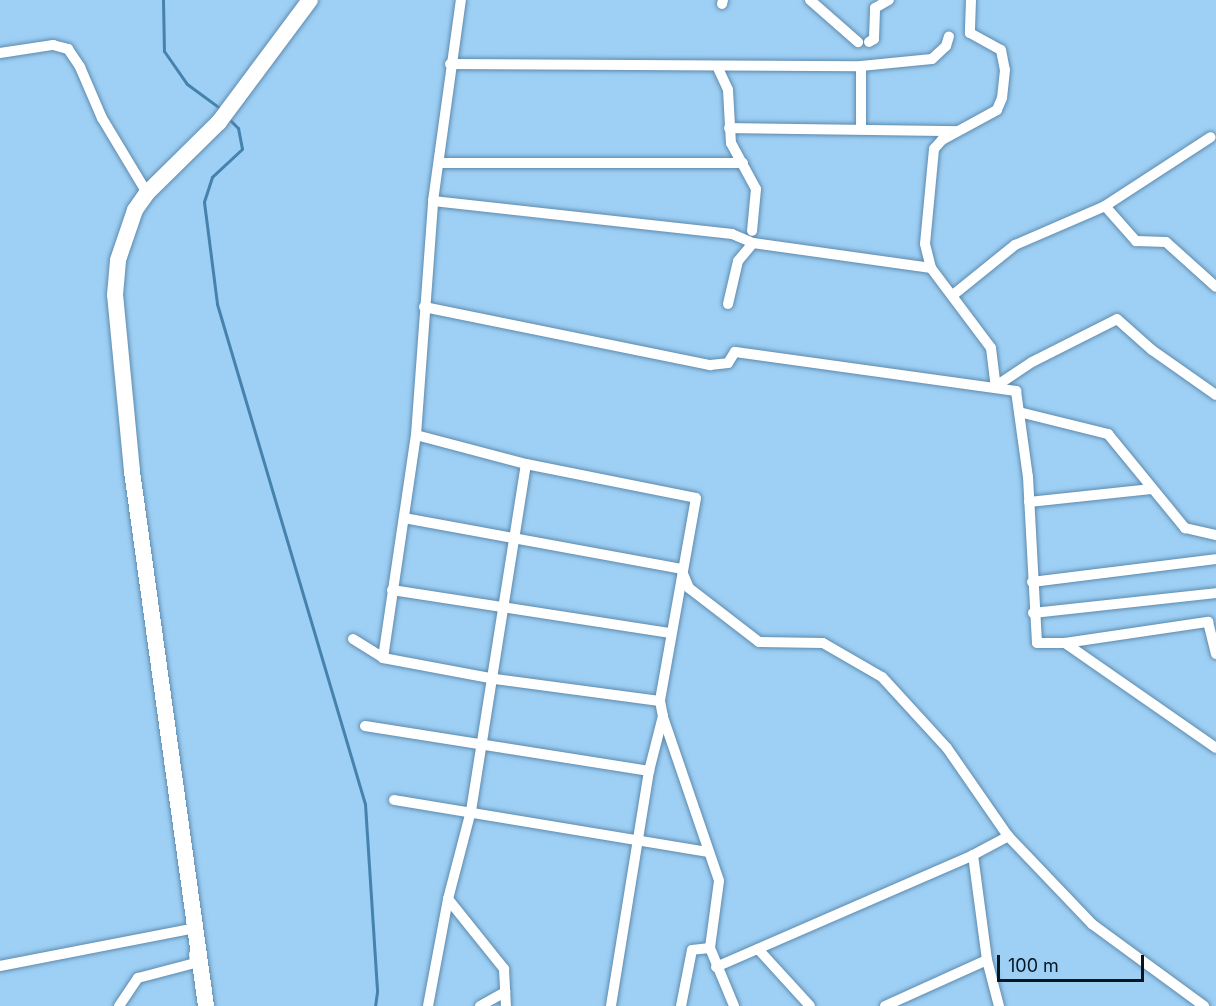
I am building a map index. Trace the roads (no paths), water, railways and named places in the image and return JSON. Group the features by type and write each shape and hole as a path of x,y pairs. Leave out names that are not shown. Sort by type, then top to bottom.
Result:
{"street":[{"path":"206,1006 132,471 114,295 126,234 147,193 219,122 310,0"},
{"path":"383,658 416,435 433,201 450,64 461,0"},
{"path":"810,0 863,42 874,39 875,8 889,0"},
{"path":"971,0 970,33 1000,50 1005,70 997,110 942,140 932,159 925,244 931,268 991,348 996,386"},
{"path":"450,64 861,66 932,58 946,46 948,36"},
{"path":"0,53 53,45 68,49 81,67 102,118 147,193"},
{"path":"717,66 728,90 729,128 732,143 757,195 753,237 738,261 728,304"},
{"path":"861,66 861,129"},
{"path":"729,128 959,132"},
{"path":"953,295 1015,245 1104,206 1211,137"},
{"path":"439,163 743,163"},
{"path":"433,201 732,234 931,268"},
{"path":"1104,206 1136,241 1166,242 1216,287"},
{"path":"424,307 710,365 728,363 735,351 996,386 1016,391 1029,501 1033,613 1037,643 1065,643 1208,622 1216,654"},
{"path":"996,386 1032,362 1117,319 1152,350 1216,395"},
{"path":"1019,412 1108,434 1185,528 1216,535"},
{"path":"416,435 526,464 696,498 681,569 660,701 707,852 719,881 710,948 734,1006"},
{"path":"428,1006 448,899 471,811 495,679 526,464"},
{"path":"1029,501 1151,489"},
{"path":"404,518 681,569"},
{"path":"1032,582 1216,560"},
{"path":"681,569 689,588 759,642 823,643 882,677 947,748 1008,836 1092,924 1204,1006"},
{"path":"392,590 670,633"},
{"path":"1033,613 1216,593"},
{"path":"353,639 383,658 495,679 660,701"},
{"path":"1065,643 1216,748"},
{"path":"611,1006 649,771 663,716"},
{"path":"365,726 649,771"},
{"path":"394,800 707,852"},
{"path":"716,967 973,855 1008,836"},
{"path":"973,855 987,960 999,1006"},
{"path":"448,899 504,969 506,1006"},
{"path":"0,966 195,929"},
{"path":"119,1006 138,978 195,963 195,929"},
{"path":"681,1006 692,950 710,948"},
{"path":"758,949 810,1006"},
{"path":"885,1006 987,960"},
{"path":"480,1006 505,992"}],"waterway":[{"path":"163,0 164,51 187,84 221,109"},
{"path":"229,119 238,128 242,149 212,177 204,202 217,304 365,804 377,992 375,1006"}]}
